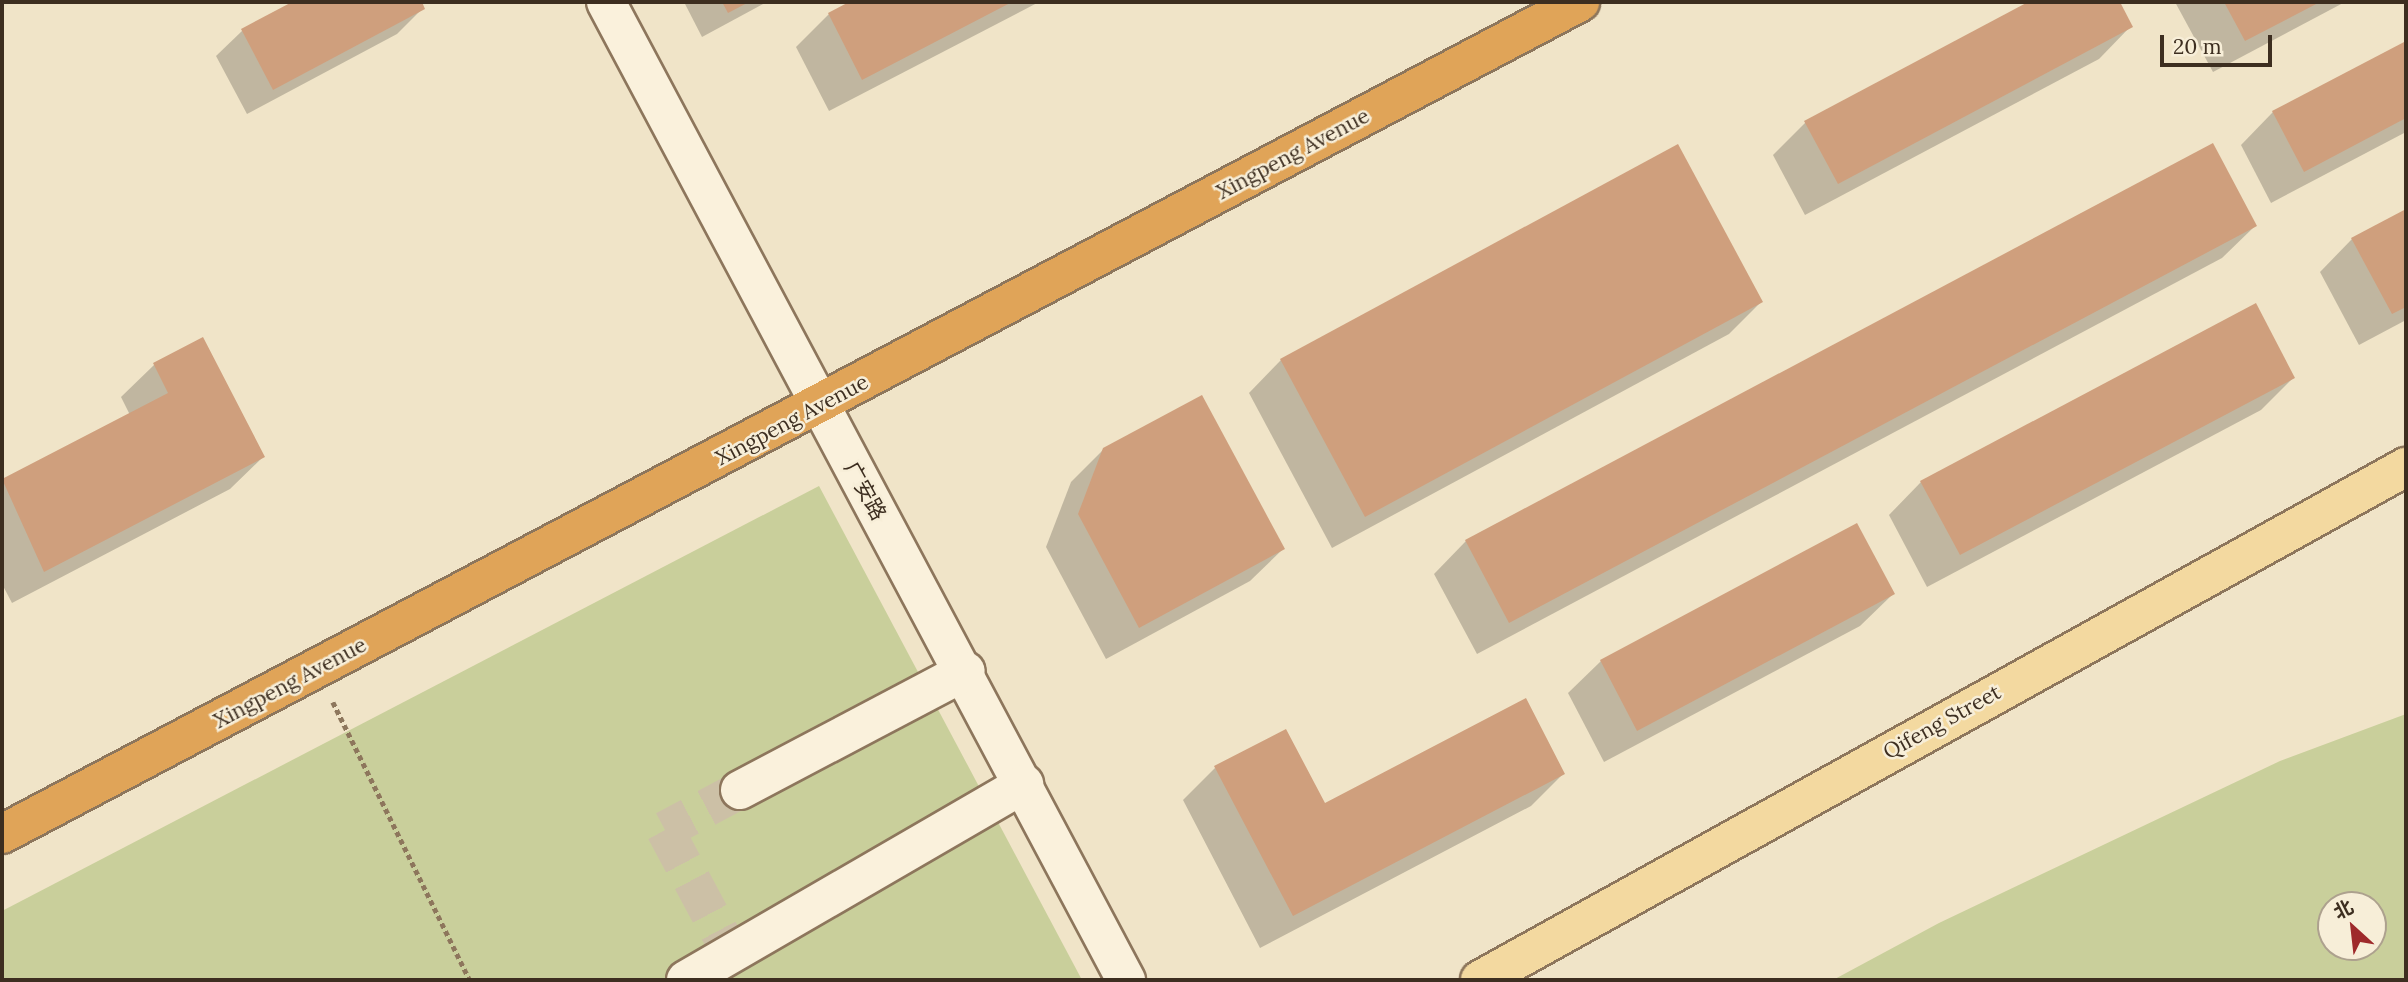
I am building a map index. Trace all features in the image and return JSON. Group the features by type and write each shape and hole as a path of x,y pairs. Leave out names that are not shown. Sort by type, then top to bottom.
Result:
{"highway":[{"name":"Xingpeng Avenue","path":"2,834 818,407 1580,2"}],"main road":[{"name":"Qifeng Street","path":"1480,980 2406,467"}],"street":[{"name":"广安路","path":"606,2 818,407 966,671 1126,980"},
{"path":"740,790 966,671"},
{"path":"686,980 1024,784"}],"path":[{"path":"317,669 470,980"}],"green space":[{"path":"819,486 1082,980 2,980 2,911"},
{"path":"2406,714 2406,980 1833,980 1939,923 2280,761"}],"building":[{"path":"292,2 422,2 425,9 273,90 241,29"},
{"path":"722,2 749,2 728,13"},
{"path":"849,2 1012,2 862,80 828,13"},
{"path":"2028,2 2120,2 2133,27 1838,184 1804,121"},
{"path":"2224,2 2320,2 2245,41"},
{"path":"2406,41 2406,118 2304,172 2272,111"},
{"path":"2213,143 2257,226 1509,623 1465,540"},
{"path":"1678,144 1763,302 1365,517 1280,359"},
{"path":"2406,209 2406,307 2392,314 2351,238"},
{"path":"2256,303 2295,378 1960,555 1920,481"},
{"path":"203,337 265,457 44,572 2,479 168,393 153,363"},
{"path":"1202,395 1285,549 1139,628 1078,514 1103,448"},
{"path":"1857,523 1895,594 1637,731 1600,660"},
{"path":"1526,698 1565,774 1293,916 1214,766 1286,729 1325,803"}],"tunnel":[{"path":"740,790 665,830 745,980"}]}
